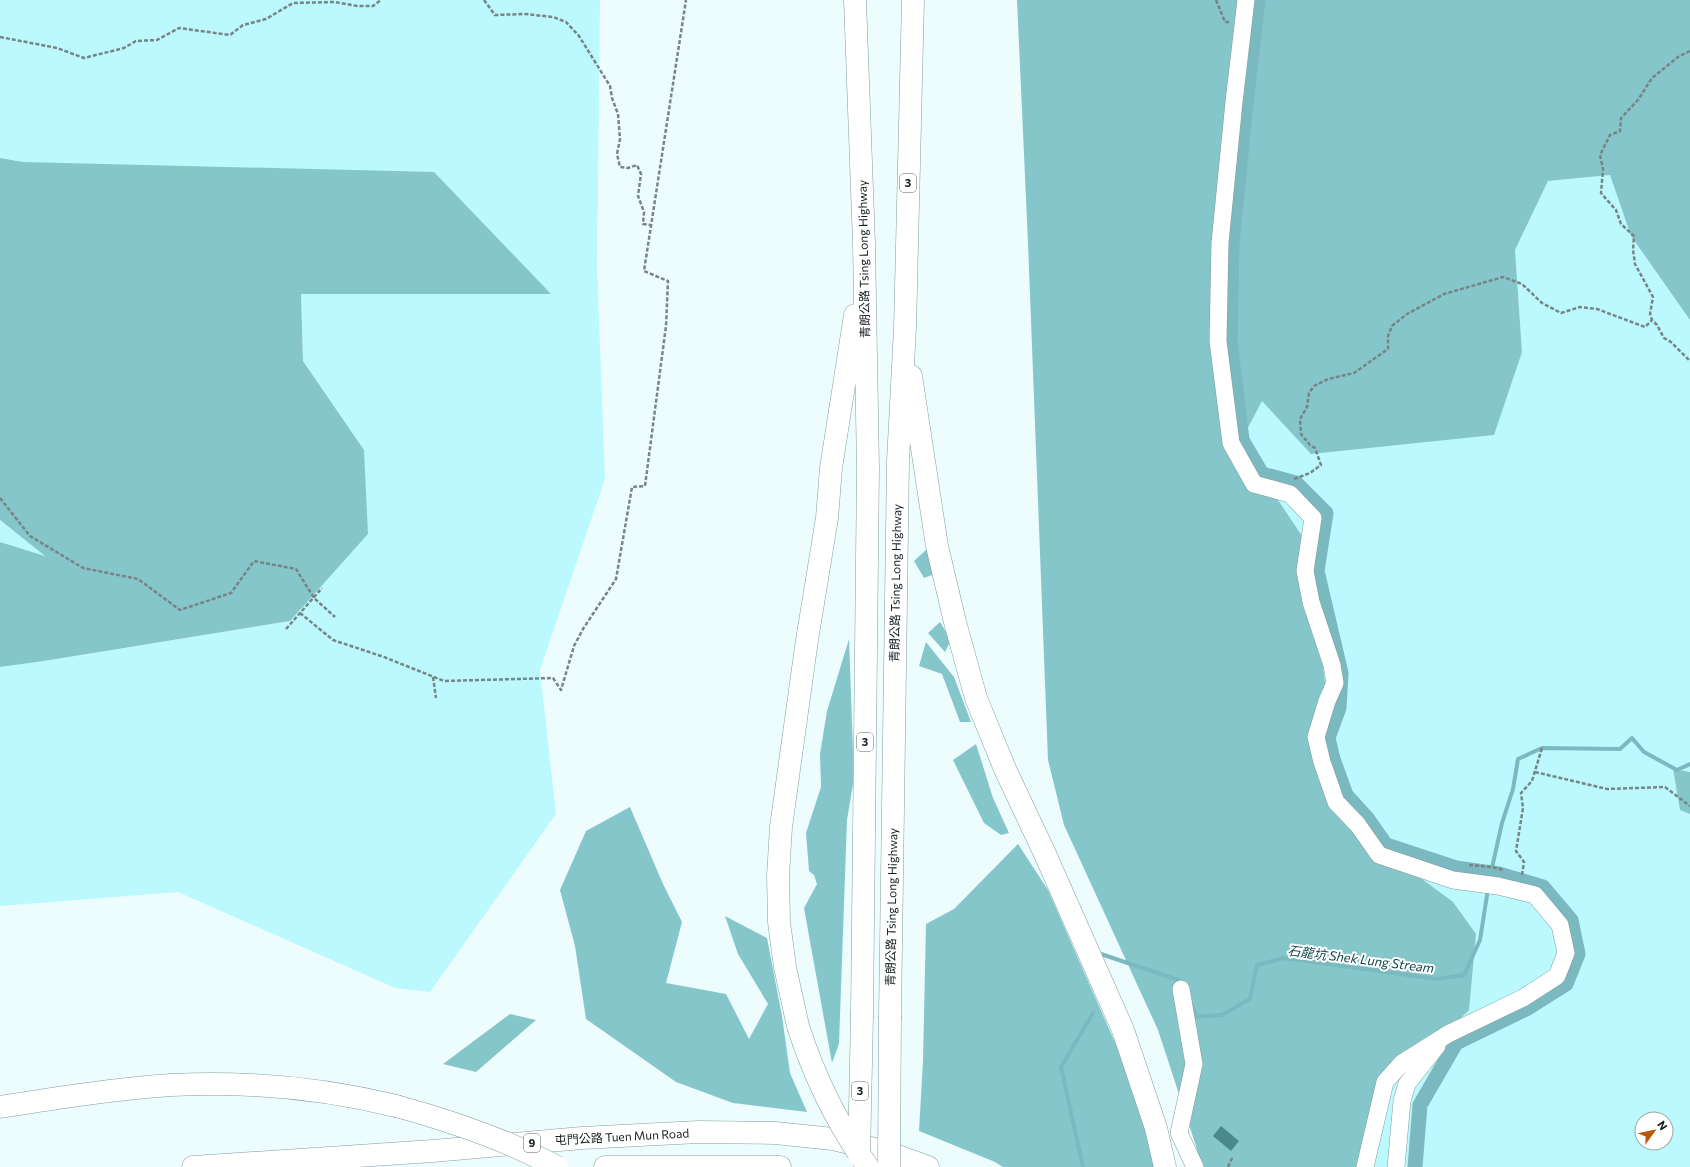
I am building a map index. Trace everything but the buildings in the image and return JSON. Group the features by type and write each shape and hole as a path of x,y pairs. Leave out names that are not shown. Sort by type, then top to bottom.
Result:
{"highway":[{"name":"青朗公路 Tsing Long Highway","path":"855,0 864,244 868,468 859,1167"},
{"name":"青朗公路 Tsing Long Highway","path":"889,1167 898,461 905,328 913,0"},
{"path":"864,244 858,300 831,468 827,518 807,640 781,827 778,876 779,922 785,967 798,1026 829,1101 855,1149 869,1157"},
{"path":"905,328 938,546 955,622 976,698 1005,769 1045,854 1123,1030 1156,1128 1165,1167"},
{"path":"0,1107 109,1091 172,1085 256,1085 302,1089 357,1097 396,1106 447,1121 513,1146 557,1167"},
{"name":"屯門公路 Tuen Mun Road","path":"193,1167 433,1151 582,1138 698,1132 775,1133 833,1139 869,1157 928,1167"},
{"path":"605,1167 780,1167"}],"lane":[{"path":"1246,0 1220,243 1218,342 1230,443 1254,484 1290,494 1313,518 1305,571 1311,602 1332,665 1335,683 1327,701 1316,737 1322,762 1336,802 1358,825 1379,855 1453,880 1498,886 1535,895 1560,925 1566,953 1557,976 1523,998 1448,1034 1402,1063 1385,1082 1365,1167"},
{"path":"1181,989 1194,1064 1179,1133 1194,1167"},
{"path":"1396,1167 1402,1102 1407,1084 1448,1034"}],"path":[{"path":"0,37 57,48 84,58 124,48 136,41 157,40 179,28 230,35 242,26 266,18 293,3 335,2 373,6 381,0"},
{"path":"484,0 495,15 525,14 553,17 566,22 579,36 610,86 612,98 618,114 620,139 617,154 620,167 628,168 637,165 641,174 638,196 644,212 643,224 651,226"},
{"path":"300,613 333,640 384,657 444,681 553,678 561,690 574,646 583,628 616,579 632,487 645,486 666,326 668,281 644,271 686,0"},
{"path":"1216,0 1225,22 1244,22"},
{"path":"1690,51 1678,57 1652,78 1638,100 1621,118 1620,131 1610,135 1600,155 1603,169 1601,193 1616,210 1621,224 1634,236 1633,250 1635,264 1654,297 1650,314 1652,320 1658,325 1664,338 1671,342 1690,361"},
{"path":"1295,478 1310,473 1321,465 1315,448 1310,445 1301,434 1300,419 1307,407 1309,393 1314,386 1328,379 1354,373 1388,349 1388,336 1392,326 1408,314 1444,294 1503,277 1522,284 1542,303 1561,312 1580,307 1597,309 1645,327 1652,320"},
{"path":"0,498 30,536 83,568 138,579 180,610 232,593 254,560 296,569 314,598 335,617"},
{"path":"286,629 322,588"},
{"path":"433,677 436,698"},
{"path":"1517,874 1523,876 1524,862 1516,851 1523,808 1521,793 1532,781 1542,748"},
{"path":"1535,772 1607,789 1665,787 1690,806"},
{"path":"1465,865 1492,867 1511,872"},
{"path":"1228,1167 1233,1156"}],"shaded area":[{"path":"0,0 600,0 597,267 605,479 540,670 556,814 430,992 395,988 178,892 0,906 0,667 290,621 364,450 303,361 301,294 550,294 23,162 0,158"},
{"path":"1017,0 1690,0 1690,320 1631,236 1610,175 1548,181 1515,250 1522,352 1494,435 1311,454 1262,401 1240,443 1304,539 1322,657 1328,708 1316,756 1364,836 1453,902 1476,934 1469,1010 1389,1088 1368,1167 1200,1167 1196,1146 1158,1030 1064,825 1048,760"},
{"path":"0,158 23,162 434,172 551,294 301,294 303,361 364,450 368,534 290,621 0,667 0,542 45,556 0,520"},
{"path":"1610,175 1631,236 1690,320 1690,772 1673,770 1680,809 1690,814 1690,1167 1368,1167 1364,836 1316,756 1328,708 1322,657 1240,443 1262,401 1522,352 1515,250 1548,181"},
{"path":"0,520 46,557 0,542"},
{"path":"927,549 931,563 932,575 924,578 914,561"},
{"path":"940,622 951,640 945,652 928,633"},
{"path":"849,639 854,778 847,820 839,1044 832,1063 804,908 817,884 814,875 809,871 806,833 821,787 820,754 827,711"},
{"path":"926,642 954,677 971,722 960,722 942,674 919,666"},
{"path":"976,744 993,798 1009,833 1001,835 984,823 953,760"},
{"path":"1673,769 1690,772 1690,814 1680,810"},
{"path":"630,807 663,884 682,922 666,983 726,994 749,1039 768,1004 738,954 725,916 767,938 782,1016 790,1073 807,1112 733,1103 676,1082 586,1019 575,946 560,890 586,831"},
{"path":"1018,844 1048,890 1142,1104 1162,1167 1003,1167 995,1162 919,1131 923,1061 926,924 954,909"},
{"path":"510,1014 536,1020 476,1072 443,1064"}],"waterway":[{"path":"1258,0 1232,244 1230,341 1242,440 1262,474 1296,483 1326,513 1317,571 1341,673 1339,708 1328,738 1333,759 1346,795 1367,818 1386,845 1456,868 1499,874 1543,887 1571,920 1578,954 1566,984 1528,1008 1456,1043 1420,1105 1415,1167"},
{"name":"石龍坑 Shek Lung Stream","path":"1489,881 1502,823 1513,789 1518,759 1542,748 1620,749 1632,738 1644,752 1677,770 1690,764"},
{"name":"石龍坑 Shek Lung Stream","path":"1189,1017 1222,1015 1250,999 1257,965 1284,958 1437,979 1464,975 1480,940 1488,889"},
{"path":"1101,954 1181,981 1182,983"},
{"path":"1191,1004 1197,1017"},
{"path":"1083,1167 1061,1067 1093,1013"}]}
